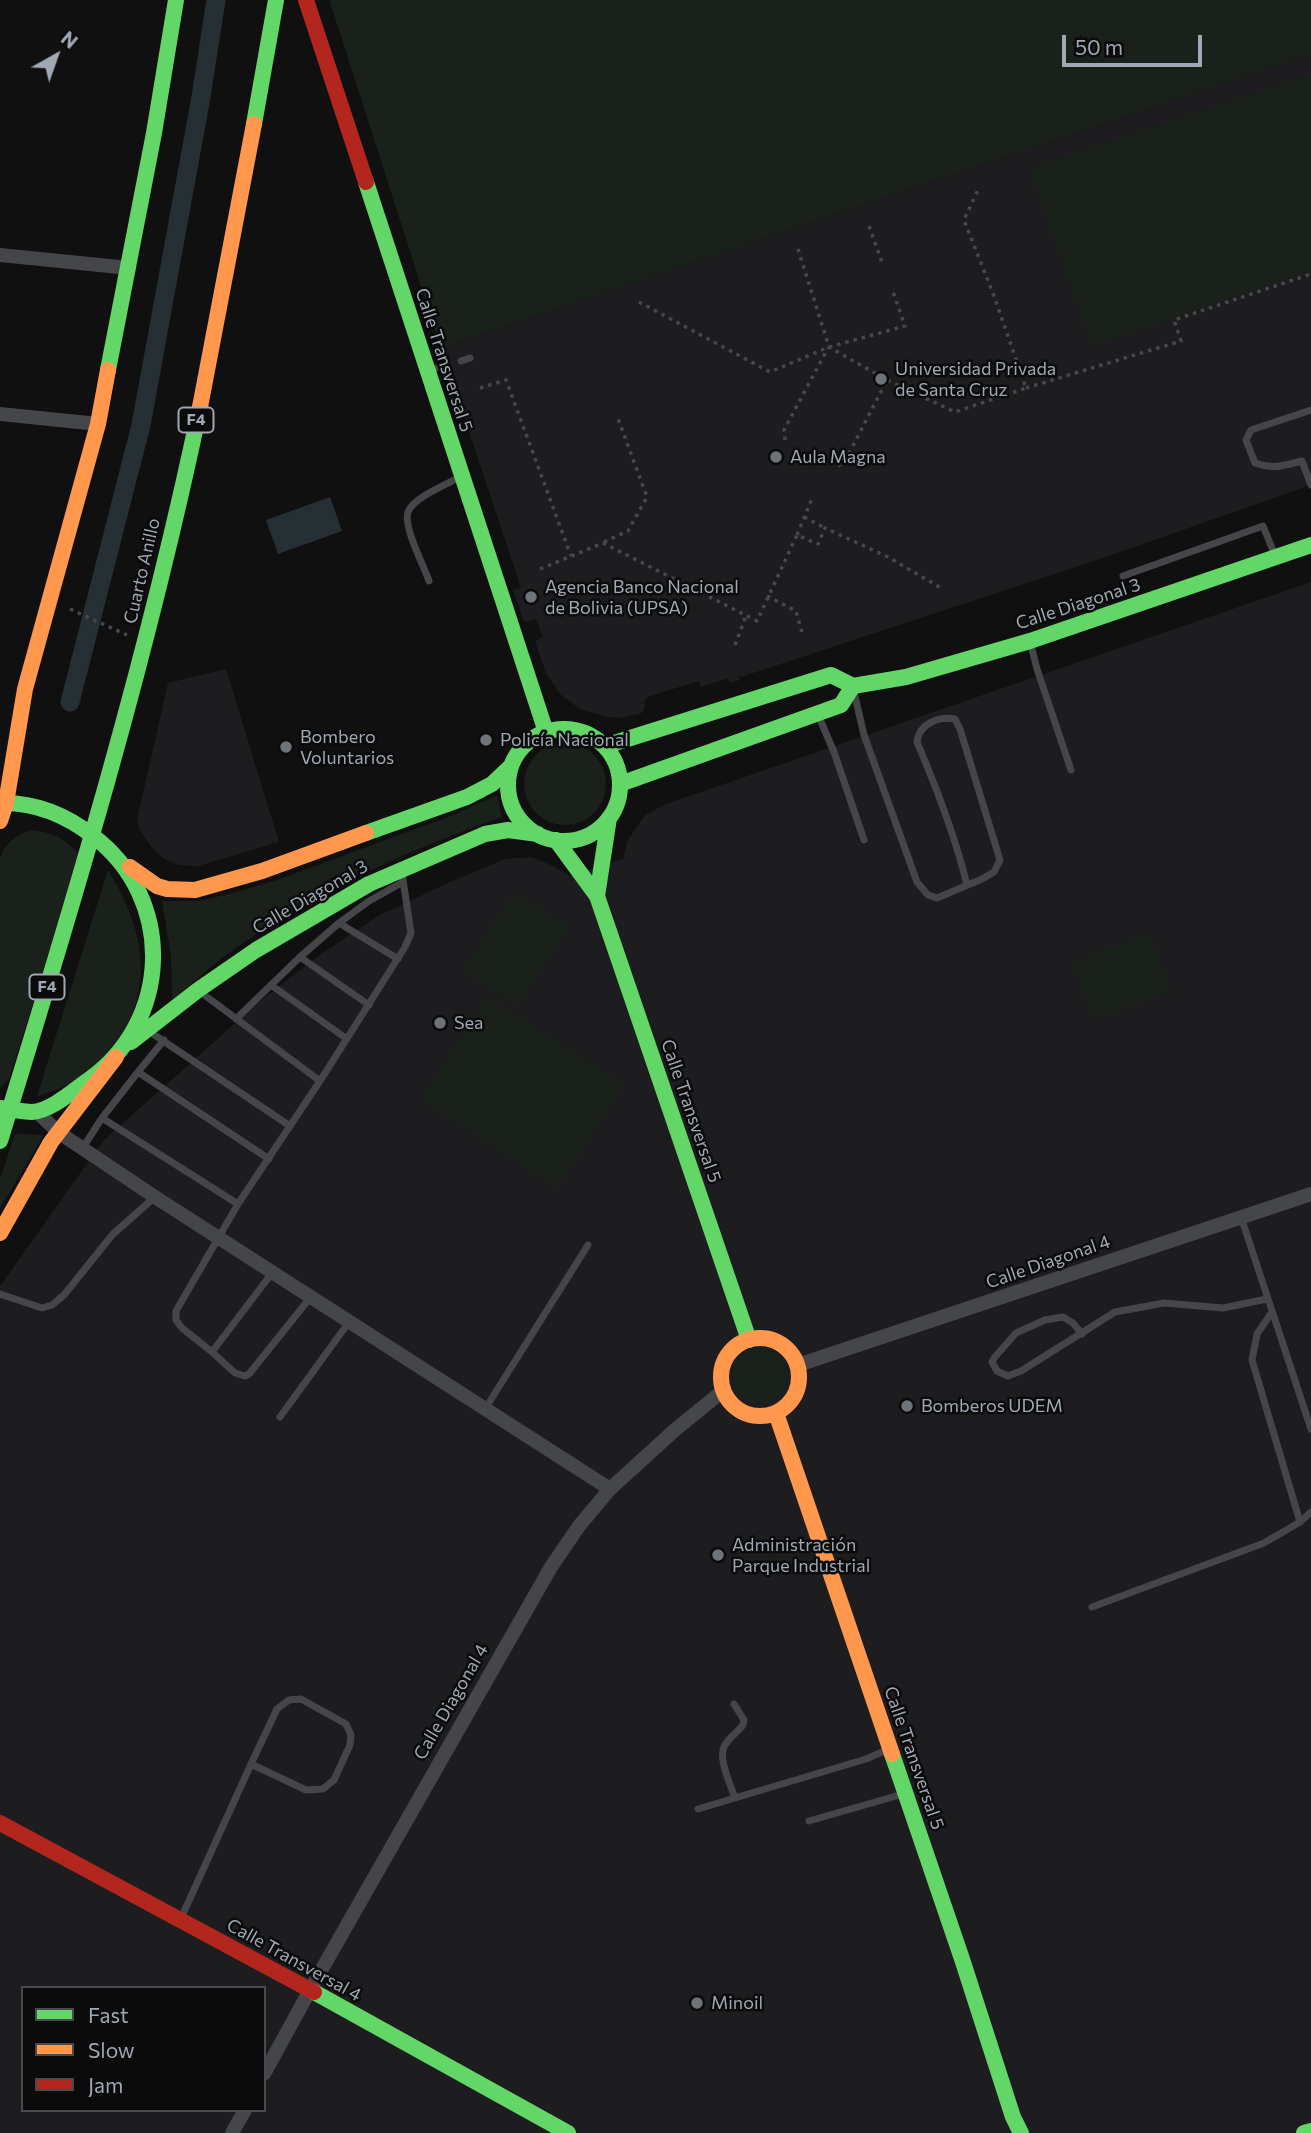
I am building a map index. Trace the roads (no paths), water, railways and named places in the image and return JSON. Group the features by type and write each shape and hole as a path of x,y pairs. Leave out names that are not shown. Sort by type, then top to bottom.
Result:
{"main road":[{"path":"0,821 25,689 98,424 129,268 176,0"},
{"name":"Cuarto Anillo","path":"0,1141 5,1108 93,834 161,579 242,198 276,0"},
{"name":"Calle Transversal 5","path":"306,0 546,732"},
{"name":"Calle Diagonal 3","path":"620,784 767,713 831,675 853,686 906,677 1030,641 1311,545"},
{"name":"Calle Diagonal 3","path":"605,746 699,715 818,713 841,705 853,686"},
{"path":"0,735 25,689"},
{"path":"567,729 587,734 605,746 616,764 620,784 618,802 609,818 595,832 586,837 556,840 538,834 522,822 512,805 508,785 512,766 521,748 546,732 567,729"},
{"name":"Calle Diagonal 3","path":"120,860 157,886 195,890 262,871 467,796 492,784 512,766"},
{"path":"0,1233 58,1132 120,1052 144,1012 152,986 154,959 153,933 146,907 135,882 120,860 93,834 67,818 37,807 3,803"},
{"name":"Calle Transversal 5","path":"597,896 609,818"},
{"name":"Calle Diagonal 3","path":"120,1052 198,990 256,950 369,884 402,876 485,834 508,830 538,834"},
{"name":"Calle Transversal 5","path":"556,840 597,896 749,1340"},
{"path":"5,1108 36,1111 94,1078 120,1052"},
{"path":"749,1340 773,1340 784,1346 798,1365 800,1377 793,1399 776,1413 751,1415 739,1410 730,1402 724,1390 721,1378 729,1354 738,1345 749,1340"},
{"name":"Calle Transversal 5","path":"776,1413 962,1959 1011,2125 1021,2133"},
{"name":"Calle Transversal 4","path":"0,1823 568,2133"},
{"path":"1304,2133 1311,2131"}],"street":[{"path":"0,255 129,268"},
{"path":"0,414 98,424"},
{"path":"36,1111 58,1132 82,1149 610,1489"},
{"name":"Calle Diagonal 4","path":"798,1365 1311,1194"},
{"name":"Calle Diagonal 4","path":"266,2070 551,1567 579,1526 610,1489 724,1390"},
{"path":"232,2133 244,2112"}],"lane":[{"path":"461,361 470,358"},
{"path":"428,371 446,365"},
{"path":"1311,410 1251,430 1246,440 1255,463 1266,468 1311,458"},
{"path":"1302,461 1311,485"},
{"path":"429,581 409,528 408,513 415,502 462,477"},
{"path":"1123,576 1263,526 1276,558"},
{"path":"1030,641 1071,770"},
{"path":"853,686 864,735 917,882 928,895 937,898 967,885 994,872 1000,860 960,729 954,719 944,718 924,726 918,733 918,742 941,800 967,885"},
{"path":"818,713 864,840"},
{"path":"236,1019 339,923 402,876 411,933 405,947 238,1204 176,1311 176,1320 235,1373 245,1376 310,1298"},
{"path":"339,923 398,959"},
{"path":"300,957 369,1005"},
{"path":"271,985 347,1039"},
{"path":"198,990 320,1080"},
{"path":"147,1030 290,1126"},
{"path":"82,1149 102,1118 164,1040"},
{"path":"138,1072 268,1159"},
{"path":"102,1118 238,1204"},
{"path":"0,1294 42,1308 52,1305 64,1295 113,1234 155,1197"},
{"path":"1241,1217 1311,1429"},
{"path":"485,1410 588,1245"},
{"path":"212,1352 272,1273"},
{"path":"1083,1334 1073,1323 1063,1318 1045,1320 1016,1333 994,1357 994,1368 1008,1376 1021,1371 1083,1334 1115,1312 1164,1303 1223,1308 1268,1299"},
{"path":"1272,1312 1257,1334 1252,1360 1300,1522"},
{"path":"279,1417 349,1322"},
{"path":"1092,1607 1264,1543 1300,1522 1311,1512"},
{"path":"180,1920 251,1764 277,1709 289,1700 301,1699 346,1724 351,1735 334,1780 323,1789 306,1790 251,1764"},
{"path":"734,1704 744,1720 743,1725 727,1742 721,1756 735,1798"},
{"path":"698,1809 866,1759 891,1749"},
{"path":"809,1821 906,1793"}],"waterway":[{"path":"70,702 141,425 216,0"}],"place":[{"name":"Universidad Privada de Santa Cruz","path":"881,379"},
{"name":"Aula Magna","path":"776,457"},
{"name":"Agencia Banco Nacional de Bolivia (UPSA)","path":"531,597"},
{"name":"Policía Nacional","path":"486,740"},
{"name":"Bombero Voluntarios","path":"286,747"},
{"name":"Sea","path":"440,1023"},
{"name":"Bomberos UDEM","path":"907,1406"},
{"name":"Administración Parque Industrial","path":"718,1555"},
{"name":"Minoil","path":"697,2003"}]}
